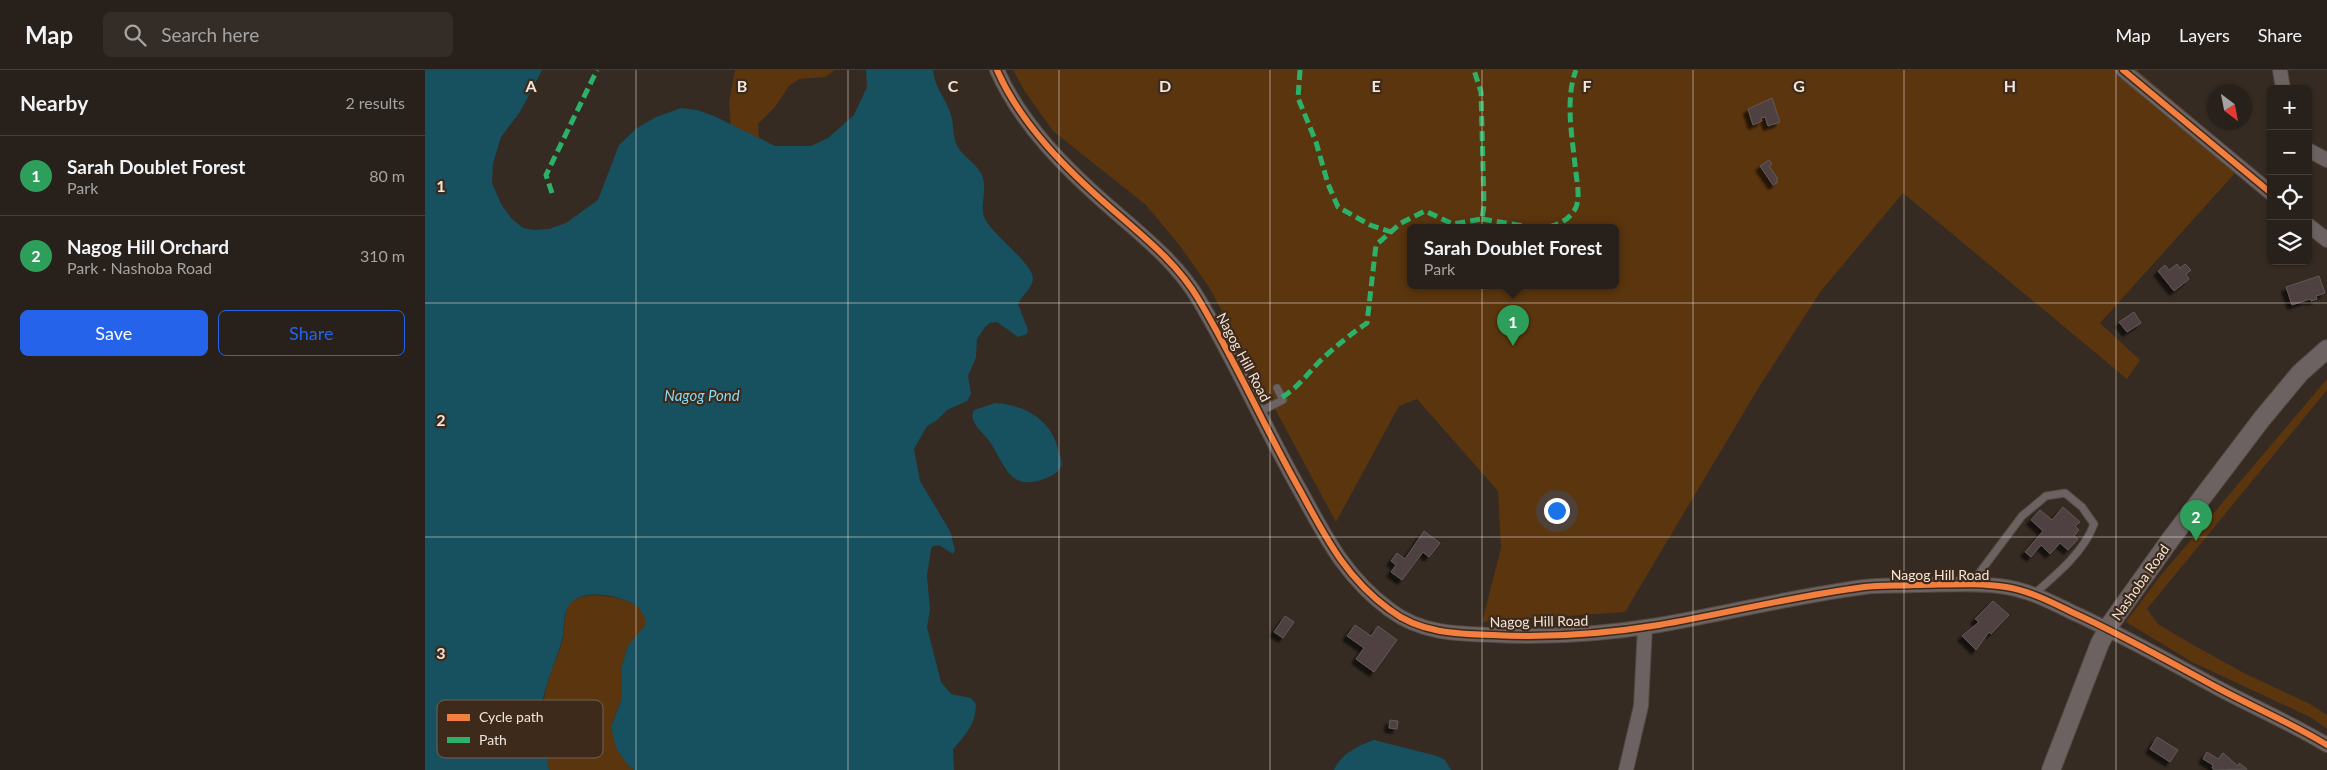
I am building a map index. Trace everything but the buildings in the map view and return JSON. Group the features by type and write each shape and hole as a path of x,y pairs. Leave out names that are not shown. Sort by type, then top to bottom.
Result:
{"street":[{"name":"Nagog Hill Road","path":"997,70 1003,85 1023,115 1051,150 1109,207 1156,248 1174,266 1198,297 1286,465 1339,559 1358,584 1393,613 1414,625 1439,631 1507,636 1551,636 1645,627 1763,603 1868,586 1971,584 2004,587 2034,594 2108,628 2247,704 2301,729 2327,745"},
{"path":"2123,70 2267,190"},
{"path":"2280,70 2282,85"},
{"path":"2312,152 2327,160"},
{"path":"2312,228 2327,240"},
{"name":"Nashoba Road","path":"2051,770 2100,643 2108,628 2159,555 2261,420 2300,373 2327,349"},
{"path":"1626,770 1641,706 1645,627"}],"lane":[{"path":"1259,412 1283,400 1277,388"},
{"path":"1971,584 2022,516 2046,496 2065,493 2083,507 2094,524 2090,535 2058,573 2034,594"}],"shaded area":[{"path":"735,70 835,70 825,77 799,79 789,86 775,107 758,124 759,139 731,126 729,102"},
{"path":"1013,70 2137,70 2245,162 2100,323 2140,360 2127,379 1903,193 1821,291 1759,387 1625,612 1482,622 1501,548 1498,491 1417,399 1399,406 1336,522 1209,287 1180,246 1146,205 1053,131 1024,90"},
{"path":"2327,379 2327,390 2147,609 2158,624 2195,646 2242,672 2310,704 2327,715 2327,729 2312,718 2192,662 2126,622 2157,580"},
{"path":"595,595 619,598 634,604 640,609 647,624 628,646 622,665 621,700 611,727 627,764 634,770 549,770 547,758 603,758 603,700 544,700 549,678 562,643 567,608 576,599"}],"water":[{"name":"Nagog Pond","path":"425,70 542,70 520,112 501,137 493,163 492,183 501,204 511,218 523,228 534,230 549,229 566,223 598,200 619,145 637,128 656,117 681,108 697,110 714,116 775,146 811,146 828,138 854,115 867,87 866,70 933,70 937,87 950,112 954,135 959,149 979,169 983,178 983,214 985,219 989,226 1026,265 1033,278 1033,282 1018,304 1028,330 1027,334 1018,337 997,322 990,323 985,327 977,339 976,357 968,376 971,394 967,401 947,410 936,421 927,426 914,449 920,481 950,531 955,550 953,554 939,545 933,546 931,549 927,575 930,610 927,627 941,682 951,694 971,698 976,704 972,723 953,749 954,770 634,770 627,764 616,748 611,727 621,701 622,665 628,646 646,624 645,618 637,606 613,597 595,595 578,598 567,609 562,640 543,700 437,700 437,758 547,758 549,770 425,770"},
{"path":"995,403 1007,404 1028,411 1045,424 1056,442 1062,464 1057,472 1037,481 1019,481 1013,477 973,419 974,410"},
{"path":"1374,740 1437,756 1445,760 1451,770 1334,770 1341,759 1350,751"}],"marked path":[{"path":"552,193 546,175 597,70"},
{"path":"1300,70 1298,98 1316,142 1328,184 1338,207 1370,225 1391,232"},
{"path":"1282,397 1298,385 1332,350 1367,323 1376,245 1401,223 1425,211 1453,224 1482,219 1484,205 1481,92 1474,70"},
{"path":"1557,224 1569,217 1578,201 1570,105 1576,70"},
{"path":"1482,219 1511,224"}],"cycle path":[{"path":"997,70 1019,110 1047,146 1096,195 1160,252 1191,287 1225,347 1319,525 1338,556 1361,585 1402,618 1426,628 1452,633 1514,636 1576,634 1618,631 1659,625 1864,587 1960,584 2006,587 2042,598 2094,622 2300,729 2327,745"},
{"path":"2123,70 2267,190"}],"place":[{"name":"Sarah Doublet Forest","path":"1513,346"},
{"name":"Nagog Hill Orchard","path":"2196,541"}]}
